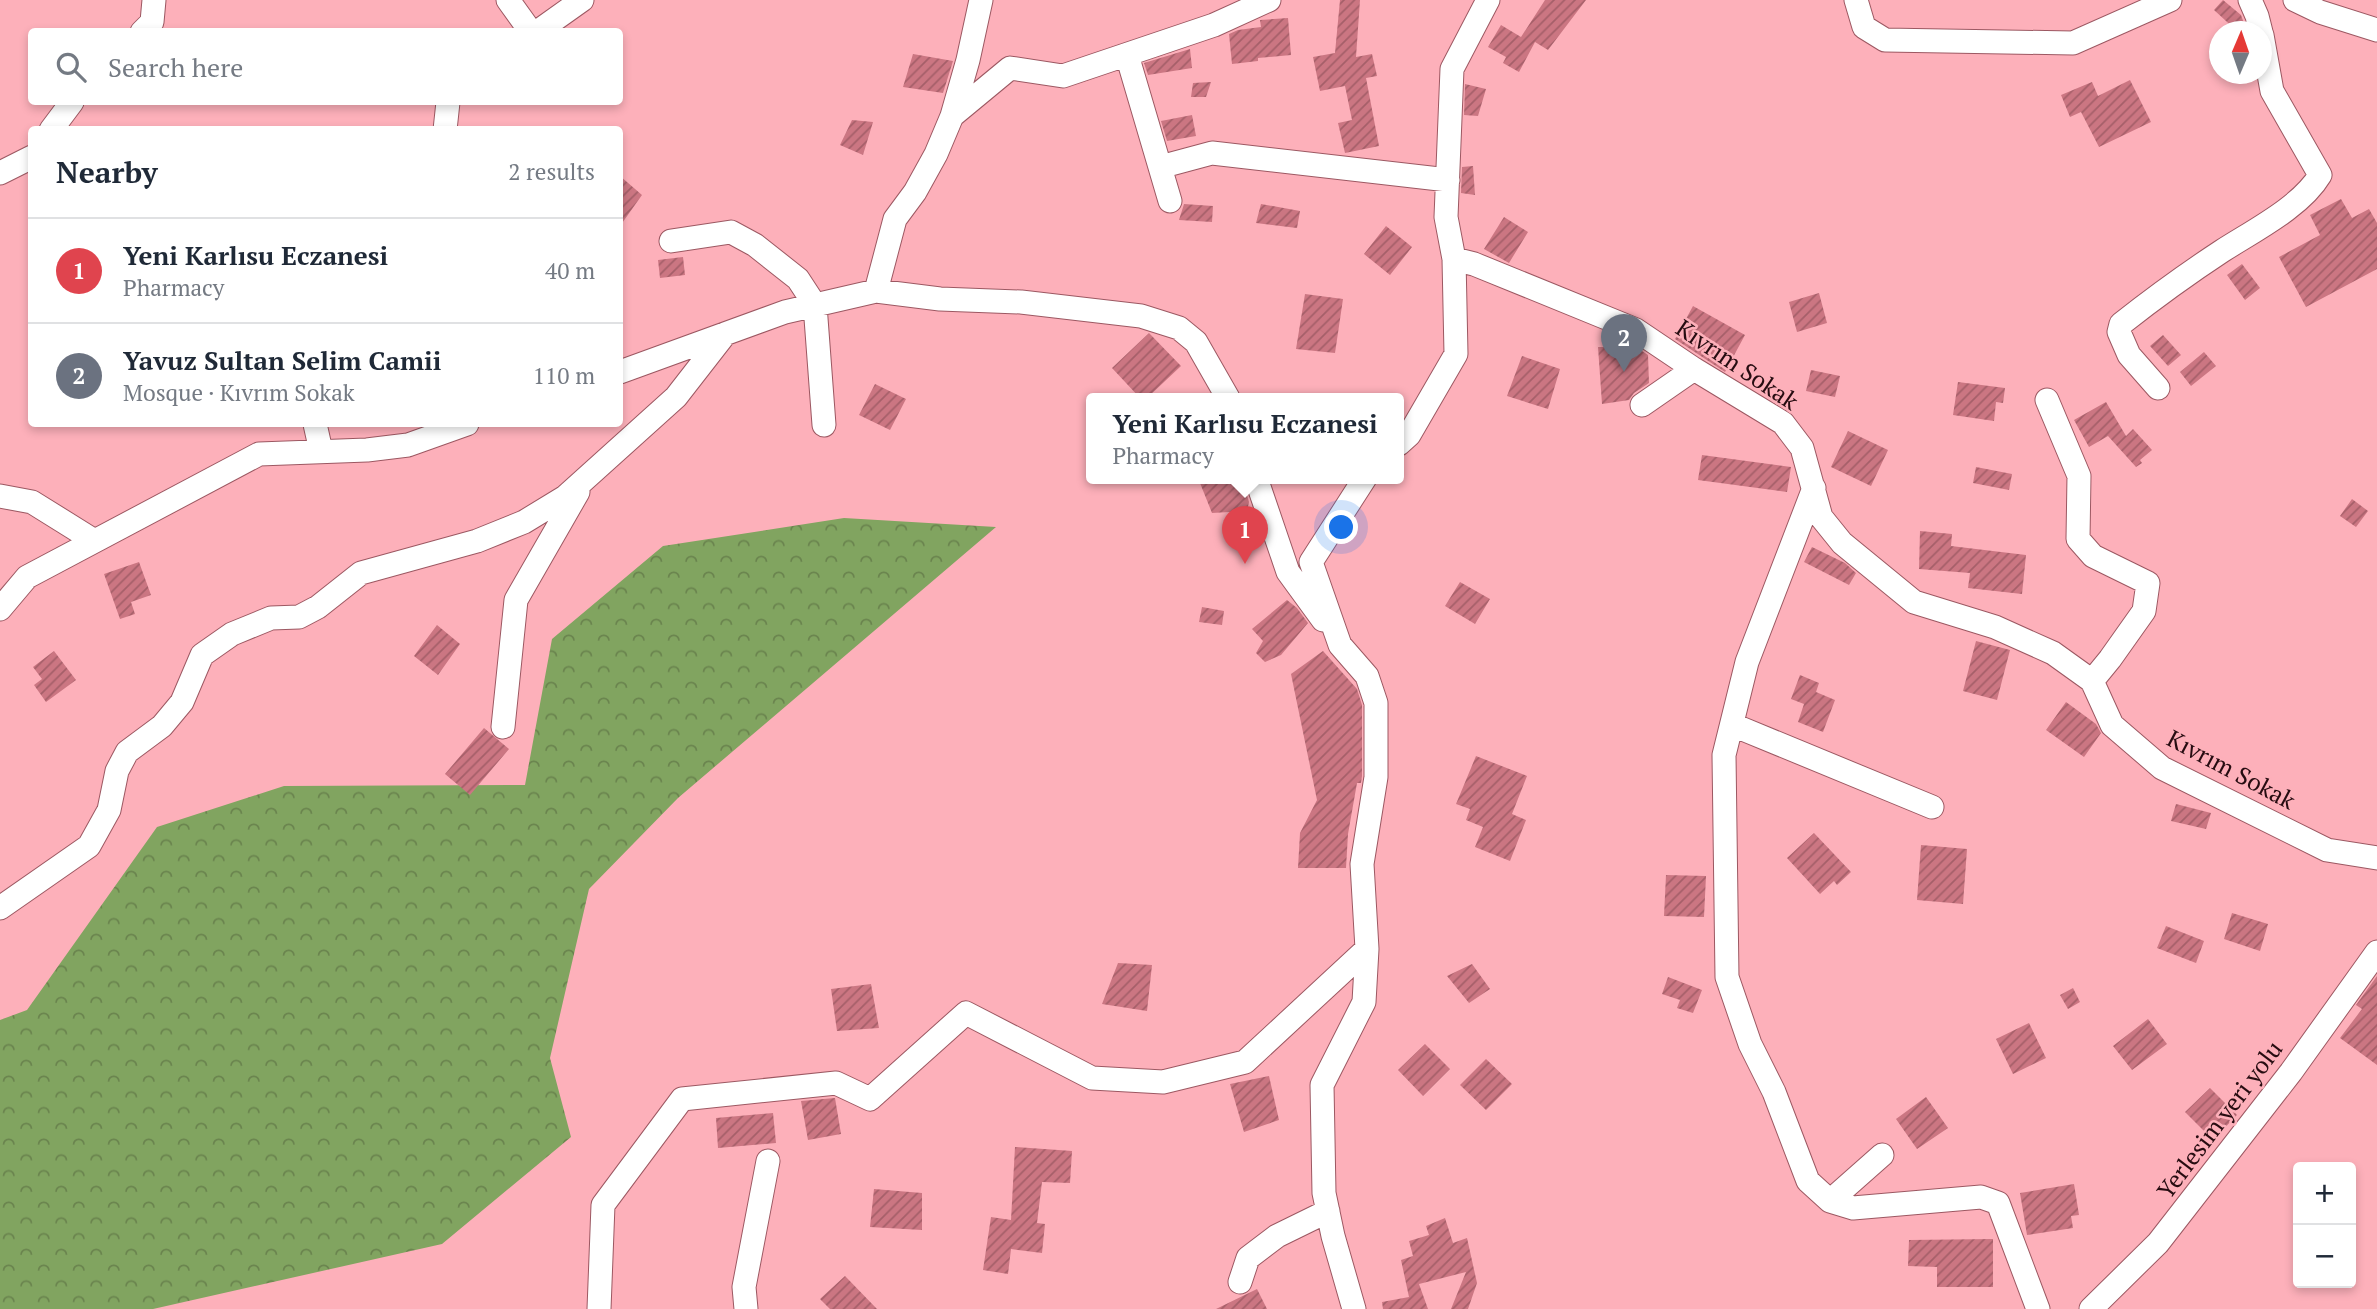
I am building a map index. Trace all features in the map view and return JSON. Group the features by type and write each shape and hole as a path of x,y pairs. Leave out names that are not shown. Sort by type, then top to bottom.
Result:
{"street":[{"path":"150,18 169,0"},
{"path":"508,0 528,28"},
{"path":"543,28 582,0"},
{"path":"876,291 895,219 915,192 936,154 952,116 981,0"},
{"path":"952,116 1010,68 1063,76 1213,25 1269,0"},
{"path":"1404,440 1456,354 1454,259 1446,217 1452,69 1488,0"},
{"path":"1856,0 1864,27 1885,40 2073,43 2170,0"},
{"path":"2250,0 2258,21"},
{"path":"2295,0 2320,12 2377,30"},
{"path":"1127,55 1170,201"},
{"path":"2158,388 2129,355 2119,331 2121,324 2157,296 2277,216 2315,185 2320,175 2272,91 2271,84"},
{"path":"54,126 70,105"},
{"path":"445,126 448,105"},
{"path":"1160,167 1212,153 1448,180"},
{"path":"0,173 28,159"},
{"path":"671,241 731,232 755,245 798,279 815,305 824,425"},
{"name":"Kıvrım Sokak","path":"1454,259 1474,264 1636,330 1783,423 1802,448 1821,517 1842,543 1914,602 1995,627 2053,653 2092,681 2112,725 2162,768 2327,850 2377,858"},
{"path":"623,371 785,312 876,291 940,299 1021,302 1142,316 1179,328 1196,342 1225,393"},
{"path":"0,908 89,846 109,810 117,771 127,752 162,726 182,702 202,655 232,634 271,618 299,617 318,607 361,573 477,541 524,522 565,497 676,397 725,334"},
{"path":"1642,405 1695,369"},
{"path":"2047,400 2079,476 2078,538 2094,556 2148,583 2144,611 2092,681"},
{"path":"316,427 321,451"},
{"path":"0,609 27,577 259,454 367,450 408,445 459,427"},
{"path":"503,727 516,600 587,477"},
{"path":"1258,484 1288,572 1340,645 1367,676 1376,703 1376,777 1362,864 1367,949 1364,1002 1322,1085 1322,1157 1328,1211 1354,1309"},
{"path":"1340,645 1311,562 1361,484"},
{"path":"1814,488 1747,662 1724,755 1727,977 1750,1044 1774,1092 1808,1181 1830,1201 1853,1208 1981,1197 1998,1203 2038,1309"},
{"path":"0,496 32,502 93,540"},
{"path":"1733,725 1932,807"},
{"path":"599,1309 603,1205 682,1099 836,1083 870,1098 966,1013 1092,1078 1163,1082 1245,1062 1367,949"},
{"name":"Yerlesim yeri yolu","path":"2091,1309 2158,1243 2291,1072 2377,952"},
{"path":"1830,1201 1882,1155"},
{"path":"746,1309 744,1287 768,1161"},
{"path":"1240,1282 1248,1258 1277,1236 1328,1211"}],"green space":[{"path":"844,518 996,527 678,798 589,889 550,1058 571,1137 442,1244 153,1309 0,1309 0,1020 27,1010 157,827 284,786 525,785 552,639 663,546"}],"building":[{"path":"1340,0 1360,0 1356,57 1372,54 1377,76 1366,78 1379,146 1345,153 1338,123 1352,120 1345,86 1320,91 1313,57 1335,53"},
{"path":"1545,0 1586,0 1548,50 1535,42 1519,72 1503,63 1506,57 1488,47 1501,25 1521,37"},
{"path":"2223,0 2241,15 2243,21 2226,21 2214,10"},
{"path":"1288,18 1291,55 1232,64 1229,34 1261,27 1260,20"},
{"path":"1190,49 1192,68 1148,75 1144,63"},
{"path":"913,54 953,61 943,93 903,87"},
{"path":"2130,80 2151,122 2099,147 2081,112 2070,117 2061,95 2092,82 2098,96"},
{"path":"1211,82 1206,97 1191,97 1193,83"},
{"path":"1465,84 1486,89 1478,116 1464,115"},
{"path":"1192,115 1196,136 1167,141 1161,121"},
{"path":"852,120 873,122 863,155 840,145"},
{"path":"1473,166 1475,195 1461,193 1462,167"},
{"path":"623,179 642,195 623,222"},
{"path":"2341,199 2352,218 2369,209 2377,223 2377,269 2306,307 2279,257 2320,235 2310,215"},
{"path":"1184,204 1213,206 1212,222 1179,220"},
{"path":"1261,204 1300,211 1297,228 1256,223"},
{"path":"1504,217 1528,232 1509,263 1484,249"},
{"path":"1386,226 1412,247 1390,275 1364,254"},
{"path":"683,257 685,275 660,278 658,260"},
{"path":"2242,264 2260,288 2245,300 2227,275"},
{"path":"1819,293 1827,323 1797,332 1789,302"},
{"path":"1305,294 1343,299 1335,353 1296,349"},
{"path":"1693,306 1745,335 1725,372 1675,339"},
{"path":"1149,333 1181,366 1152,393 1135,393 1112,368"},
{"path":"2163,335 2181,355 2168,366 2150,346"},
{"path":"1598,347 1636,347 1648,355 1649,383 1629,400 1602,404"},
{"path":"2204,352 2216,366 2191,386 2180,372"},
{"path":"1522,356 1560,369 1548,409 1507,396"},
{"path":"1811,370 1840,376 1835,397 1806,391"},
{"path":"1958,382 2005,388 2003,403 1996,402 1994,421 1953,415"},
{"path":"875,384 906,399 890,430 859,415"},
{"path":"2106,402 2126,436 2133,429 2152,450 2136,467 2108,436 2089,447 2074,420"},
{"path":"1848,431 1888,450 1871,486 1831,467"},
{"path":"1702,455 1791,467 1787,492 1698,480"},
{"path":"1976,467 2012,474 2009,490 1973,483"},
{"path":"1200,484 1244,484 1249,502 1247,511 1212,513"},
{"path":"2352,499 2368,511 2356,527 2340,516"},
{"path":"1920,531 1952,534 1951,546 2026,555 2022,594 1968,588 1970,573 1919,569"},
{"path":"1812,547 1845,563 1856,573 1849,585 1804,562"},
{"path":"139,562 151,595 131,602 135,614 120,619 104,574"},
{"path":"1460,582 1490,599 1475,624 1445,606"},
{"path":"1287,600 1308,623 1281,655 1265,662 1256,653 1263,641 1252,629"},
{"path":"1202,607 1224,611 1222,625 1199,622"},
{"path":"437,625 460,644 438,675 414,656"},
{"path":"1976,641 2010,650 1997,700 1963,691"},
{"path":"54,651 76,680 46,702 34,685 42,679 33,667"},
{"path":"1323,651 1357,689 1362,705 1362,776 1361,783 1357,783 1348,834 1346,868 1298,868 1300,833 1317,800 1291,674"},
{"path":"1800,675 1819,683 1816,692 1835,700 1823,732 1798,722 1804,704 1791,699"},
{"path":"2066,702 2096,724 2101,733 2084,757 2046,730"},
{"path":"484,728 509,749 470,795 445,774"},
{"path":"1476,756 1527,776 1512,814 1526,820 1510,861 1475,847 1483,827 1466,820 1470,809 1456,804"},
{"path":"2176,804 2211,813 2206,829 2171,821"},
{"path":"1814,833 1851,872 1837,885 1834,881 1820,894 1787,858"},
{"path":"1921,845 1967,849 1963,904 1917,900"},
{"path":"1666,875 1706,876 1704,917 1664,916"},
{"path":"2232,913 2268,924 2260,951 2224,939"},
{"path":"2166,926 2204,941 2196,963 2157,948"},
{"path":"1118,963 1152,965 1147,1011 1102,1004"},
{"path":"1472,964 1490,989 1469,1003 1447,976"},
{"path":"2377,976 2377,1065 2340,1038 2362,1009 2356,1005"},
{"path":"1668,977 1702,990 1693,1013 1677,1008 1680,1000 1662,994"},
{"path":"871,984 879,1028 837,1031 831,989"},
{"path":"2073,988 2080,1002 2068,1009 2060,995"},
{"path":"2148,1019 2167,1044 2132,1070 2113,1046"},
{"path":"2029,1023 2046,1058 2013,1074 1996,1039"},
{"path":"1425,1044 1450,1069 1423,1096 1398,1070"},
{"path":"1486,1059 1512,1084 1486,1110 1460,1085"},
{"path":"1269,1076 1279,1120 1244,1132 1230,1084"},
{"path":"2210,1088 2237,1115 2213,1140 2185,1112"},
{"path":"1926,1097 1948,1128 1917,1149 1896,1119"},
{"path":"835,1098 841,1134 808,1140 801,1101"},
{"path":"773,1113 776,1143 718,1148 716,1118"},
{"path":"1015,1147 1072,1151 1070,1183 1042,1182 1037,1223 1045,1224 1042,1253 1011,1249 1008,1274 983,1270 991,1217 1011,1220"},
{"path":"2074,1184 2079,1215 2071,1216 2073,1228 2027,1235 2020,1193"},
{"path":"874,1189 922,1193 922,1230 870,1227"},
{"path":"1445,1218 1453,1243 1467,1238 1477,1283 1468,1309 1451,1309 1466,1272 1419,1284 1428,1309 1383,1309 1382,1302 1409,1297 1401,1260 1413,1256 1409,1241 1429,1235 1426,1226"},
{"path":"1993,1239 1993,1287 1937,1287 1937,1267 1908,1266 1909,1240"},
{"path":"845,1276 877,1309 830,1309 820,1299"},
{"path":"1257,1289 1267,1309 1216,1309"}],"place":[{"name":"Yavuz Sultan Selim Camii","path":"1624,372"},
{"name":"Yeni Karlısu Eczanesi","path":"1245,564"}]}
